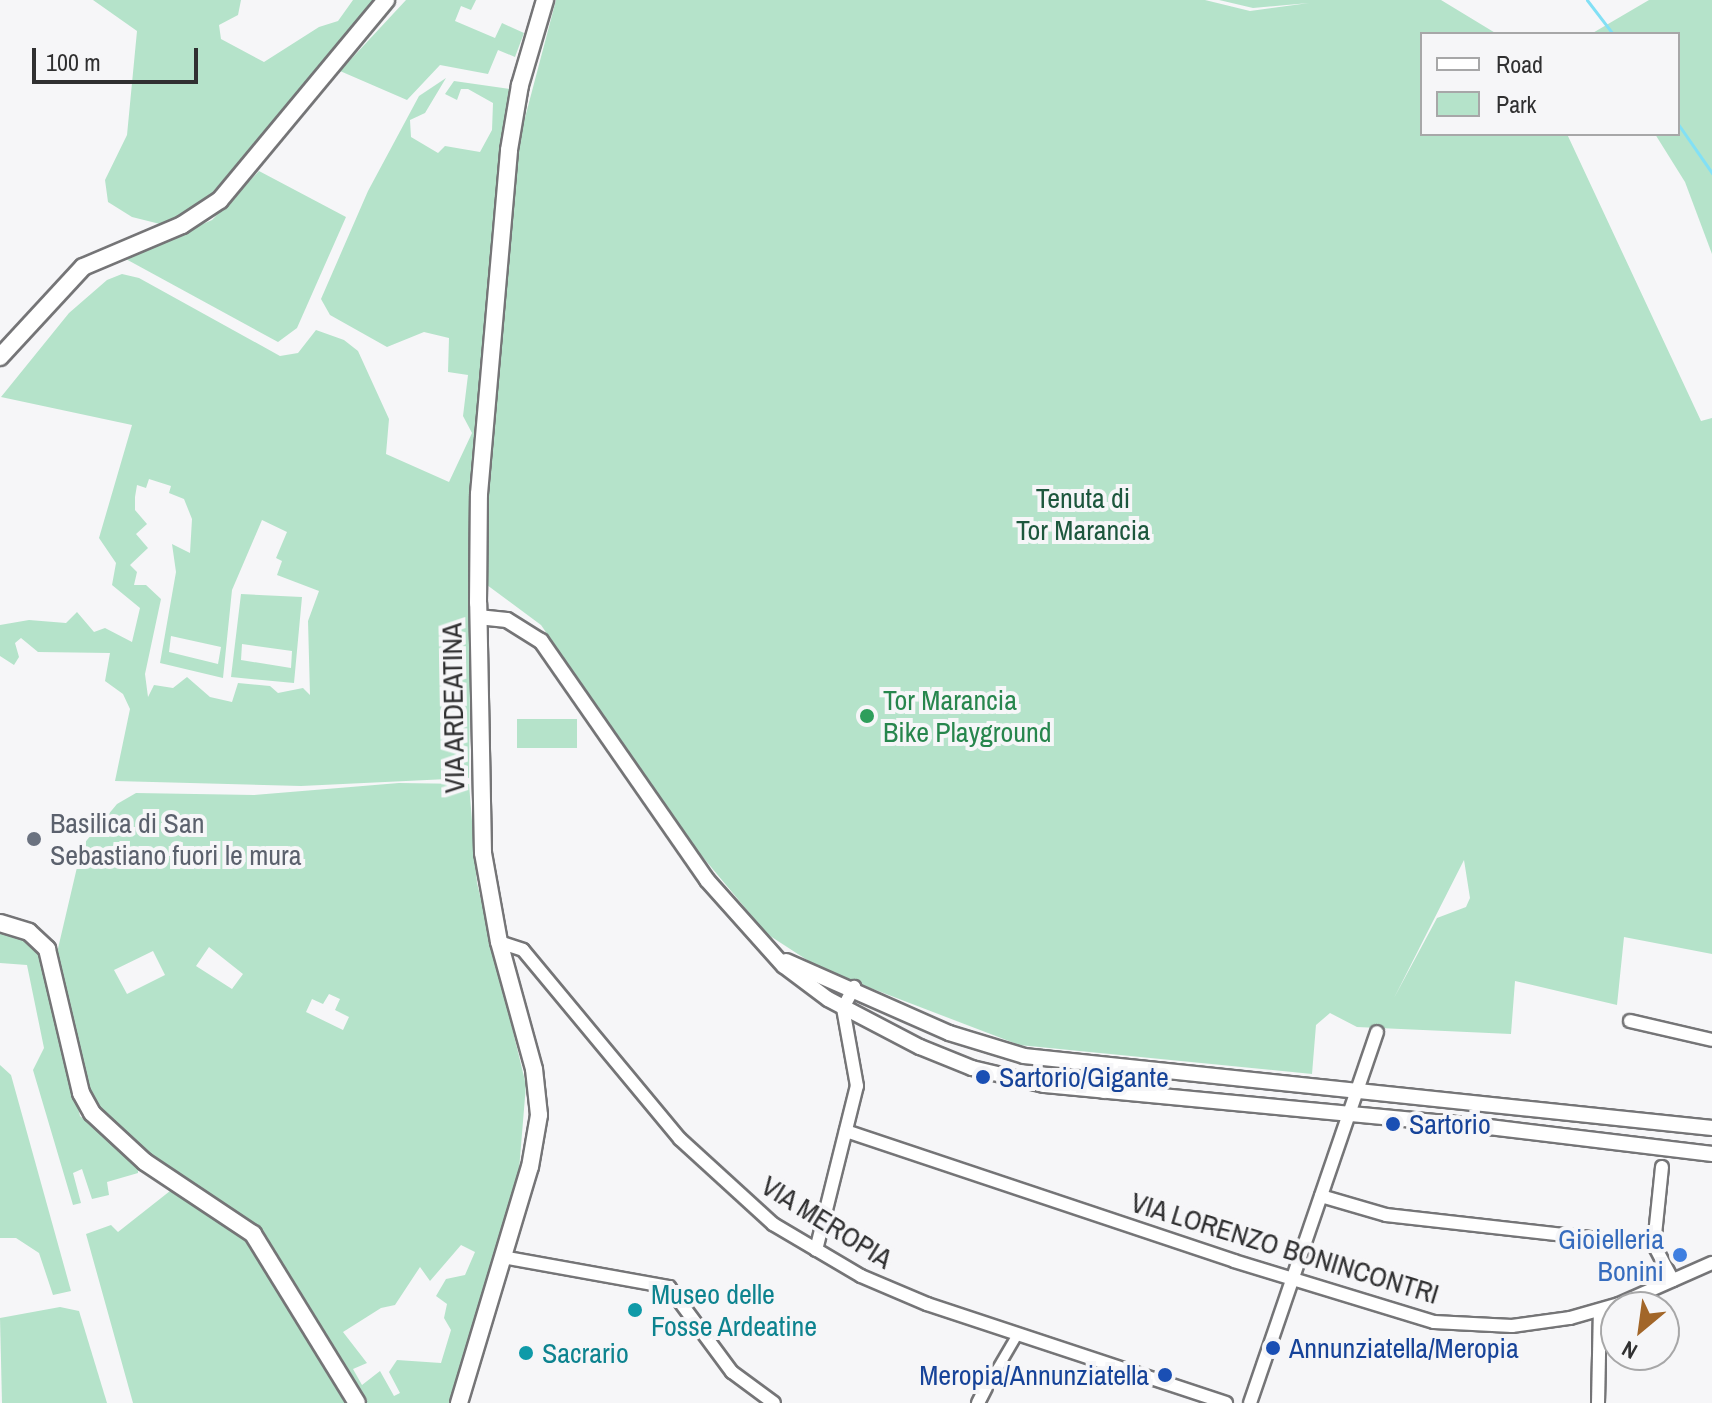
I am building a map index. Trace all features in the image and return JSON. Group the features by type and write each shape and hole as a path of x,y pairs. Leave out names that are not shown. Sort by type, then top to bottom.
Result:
{"main road":[{"path":"0,357 83,267 182,225 214,206 386,0"},
{"name":"VIA ARDEATINA","path":"459,1403 539,1115 525,1029 499,942 480,824 478,617 479,494 509,150 520,85 545,0"},
{"path":"0,923 29,932 47,949 81,1093 92,1113 145,1162 253,1234 357,1403"}],"street":[{"path":"478,617 507,620 541,641 707,880 775,956 843,1008 972,1068 1044,1085 1104,1092 1712,1154"},
{"name":"VIA MEROPIA","path":"499,942 523,950 713,1173 761,1215 816,1250 888,1288 1226,1403"},
{"path":"775,956 854,987 983,1045 1042,1059 1712,1128"},
{"path":"816,1250 857,1075 843,1008 854,987"},
{"path":"1630,1021 1712,1040"},
{"path":"1250,1403 1377,1032"},
{"path":"1104,1092 1106,1066"},
{"name":"VIA LORENZO BONINCONTRI","path":"846,1131 1292,1279 1445,1323 1526,1325 1600,1310"},
{"path":"1664,1148 1654,1245 1673,1280"},
{"path":"1321,1196 1386,1215 1654,1245"},
{"path":"502,1257 669,1287 732,1372 774,1403"},
{"name":"VIA LORENZO BONINCONTRI","path":"1646,1291 1712,1263"},
{"path":"1598,1403 1600,1310"},
{"path":"978,1403 1017,1334"}],"green space":[{"path":"93,0 241,0 238,15 219,25 221,39 264,62 319,27 338,21 353,0 382,0 202,204 160,224 132,217 108,202 105,180 127,135 137,31"},
{"path":"406,0 476,0 471,10 461,6 455,21 495,38 502,23 524,33 515,57 498,50 488,74 440,65 407,100 340,71"},
{"name":"Tenuta di Tor Marancia","path":"556,0 1205,0 1250,11 1309,3 1253,8 1219,0 1441,0 1494,32 1420,32 1420,136 1568,136 1701,421 1712,418 1712,954 1624,937 1617,1005 1515,981 1511,1034 1357,1027 1330,1013 1316,1025 1312,1074 1019,1045 821,969 767,934 686,837 541,625 487,585 489,447 517,148","holes":["1464,860 1470,898 1466,907 1437,918 1394,998"]},
{"path":"1649,0 1712,0 1712,254 1685,182 1656,136 1680,136 1680,32 1594,32"},
{"path":"446,78 425,113 410,120 411,137 438,153 445,146 480,152 492,130 493,103 468,89 461,89 457,100 445,94 454,81 510,89 481,369 471,576 469,778 301,786 115,781 130,709 123,694 105,681 110,653 38,652 21,638 15,643 19,657 14,665 0,656 0,625 29,620 66,623 77,612 94,632 105,628 132,642 140,608 112,585 116,563 99,538 132,425 1,397 69,313 107,280 122,274 139,278 280,356 298,353 316,330 344,340 358,351 389,419 386,454 449,482 472,433 463,416 468,375 448,372 449,338 424,332 387,347 330,315 321,299 368,191 419,96","holes":["149,479 171,486 169,493 184,499 192,519 190,553 172,544 176,572 160,663 223,678 232,590 262,520 287,532 276,558 282,561 277,575 319,591 308,621 310,695 303,688 278,693 270,686 238,683 232,702 210,697 187,677 173,688 154,685 148,697 145,674 161,599 146,585 134,585 137,572 130,565 148,548 136,534 147,524 135,510 135,497 137,485 146,488","171,636 221,647 218,664 169,652"]},
{"path":"259,171 346,217 297,328 278,342 124,258 212,220"},
{"path":"241,594 302,597 294,683 231,677","holes":["242,644 292,651 291,668 241,660"]},
{"path":"517,719 577,719 577,748 517,748"},
{"path":"399,783 469,784 477,883 526,1085 519,1170 449,1403 362,1403 265,1244 161,1170 93,1110 80,1074 56,957 82,846 117,804 136,793 254,795","holes":["209,947 243,974 232,989 196,966","153,951 165,975 127,994 114,970","329,994 340,999 335,1010 349,1017 343,1030 306,1012 312,999 323,1004","461,1245 475,1252 465,1275 446,1279 436,1296 447,1304 444,1318 451,1330 441,1363 397,1360 389,1372 400,1393 394,1396 380,1371 362,1385 353,1369 367,1363 343,1332 381,1308 395,1305 420,1267 430,1281"]},
{"path":"0,929 40,948 80,1116 138,1168 138,1173 107,1182 109,1195 92,1199 82,1169 73,1173 81,1203 73,1205 33,1070 44,1048 27,965 0,963"},
{"path":"0,1065 11,1075 71,1291 53,1295 39,1253 16,1238 0,1238"},
{"path":"170,1191 244,1237 347,1403 133,1403 86,1234 111,1225 118,1232"},
{"path":"60,1307 79,1311 107,1403 2,1403 0,1318"}],"waterway":[{"path":"1587,0 1611,32"},
{"path":"1680,127 1712,173"}],"place":[{"name":"Tor Marancia Bike Playground","path":"867,716"},
{"name":"Basilica di San Sebastiano fuori le mura","path":"34,839"},
{"name":"Sartorio/Gigante","path":"983,1077"},
{"name":"Sartorio","path":"1393,1124"},
{"name":"Gioielleria Bonini","path":"1680,1255"},
{"name":"Museo delle Fosse Ardeatine","path":"635,1310"},
{"name":"Annunziatella/Meropia","path":"1273,1348"},
{"name":"Sacrario","path":"526,1353"},
{"name":"Meropia/Annunziatella","path":"1165,1375"}]}
